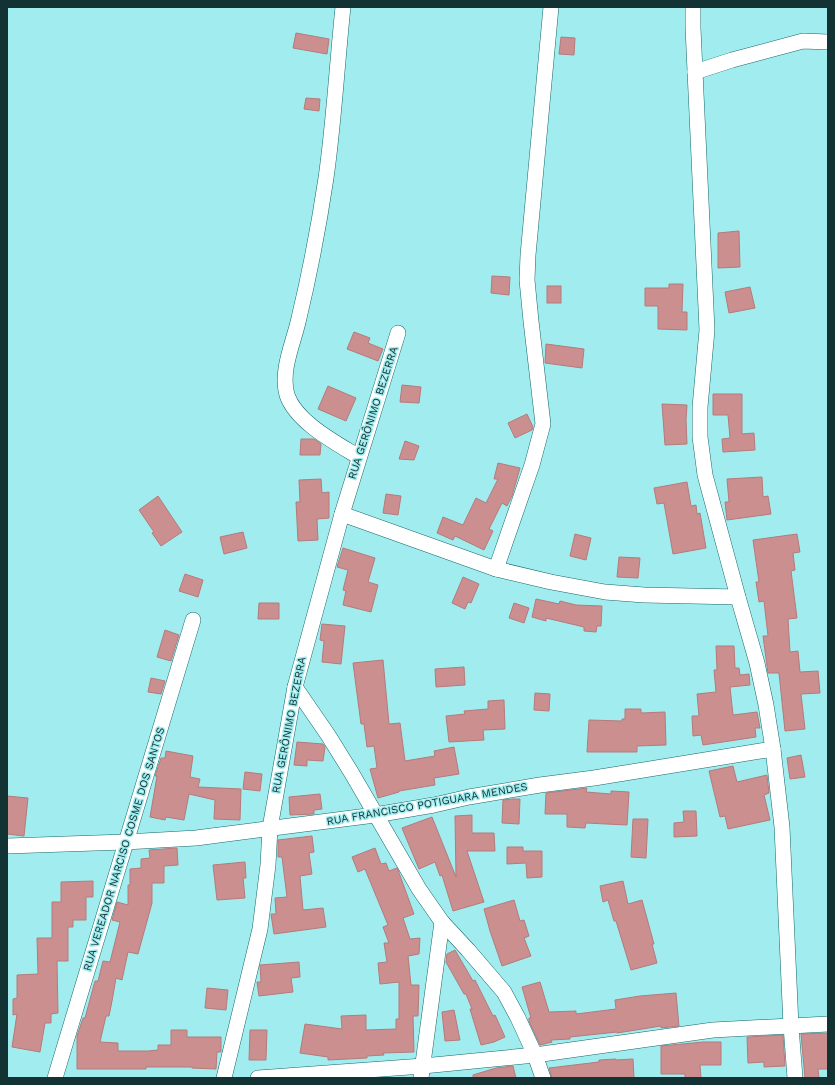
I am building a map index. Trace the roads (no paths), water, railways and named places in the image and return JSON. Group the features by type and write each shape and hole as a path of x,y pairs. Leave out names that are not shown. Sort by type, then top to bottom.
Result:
{"street":[{"path":"343,7 326,178 311,264 297,330 287,361 285,378 287,395 298,413 318,432 359,457"},
{"path":"496,568 532,465 543,424 527,280 551,7"},
{"path":"693,7 707,330 700,406 700,437 704,475 757,663 773,749 782,827 794,1078"},
{"path":"695,72 732,60 803,41 827,41"},
{"name":"RUA GERÔNIMO BEZERRA","path":"224,1078 260,928 268,865 270,828 295,687 342,514 398,333"},
{"path":"342,514 496,568 551,582 605,592 644,595 738,597"},
{"name":"RUA VEREADOR NARCISO COSME DOS SANTOS","path":"55,1078 193,620"},
{"path":"295,687 351,772 419,889 442,922 504,992 535,1055 543,1078"},
{"name":"RUA FRANCISCO POTIGUARA MENDES","path":"7,846 196,838 375,815 540,785 594,778 773,749"},
{"path":"422,1072 442,922"},
{"path":"258,1078 422,1072 713,1030 828,1024"}]}
